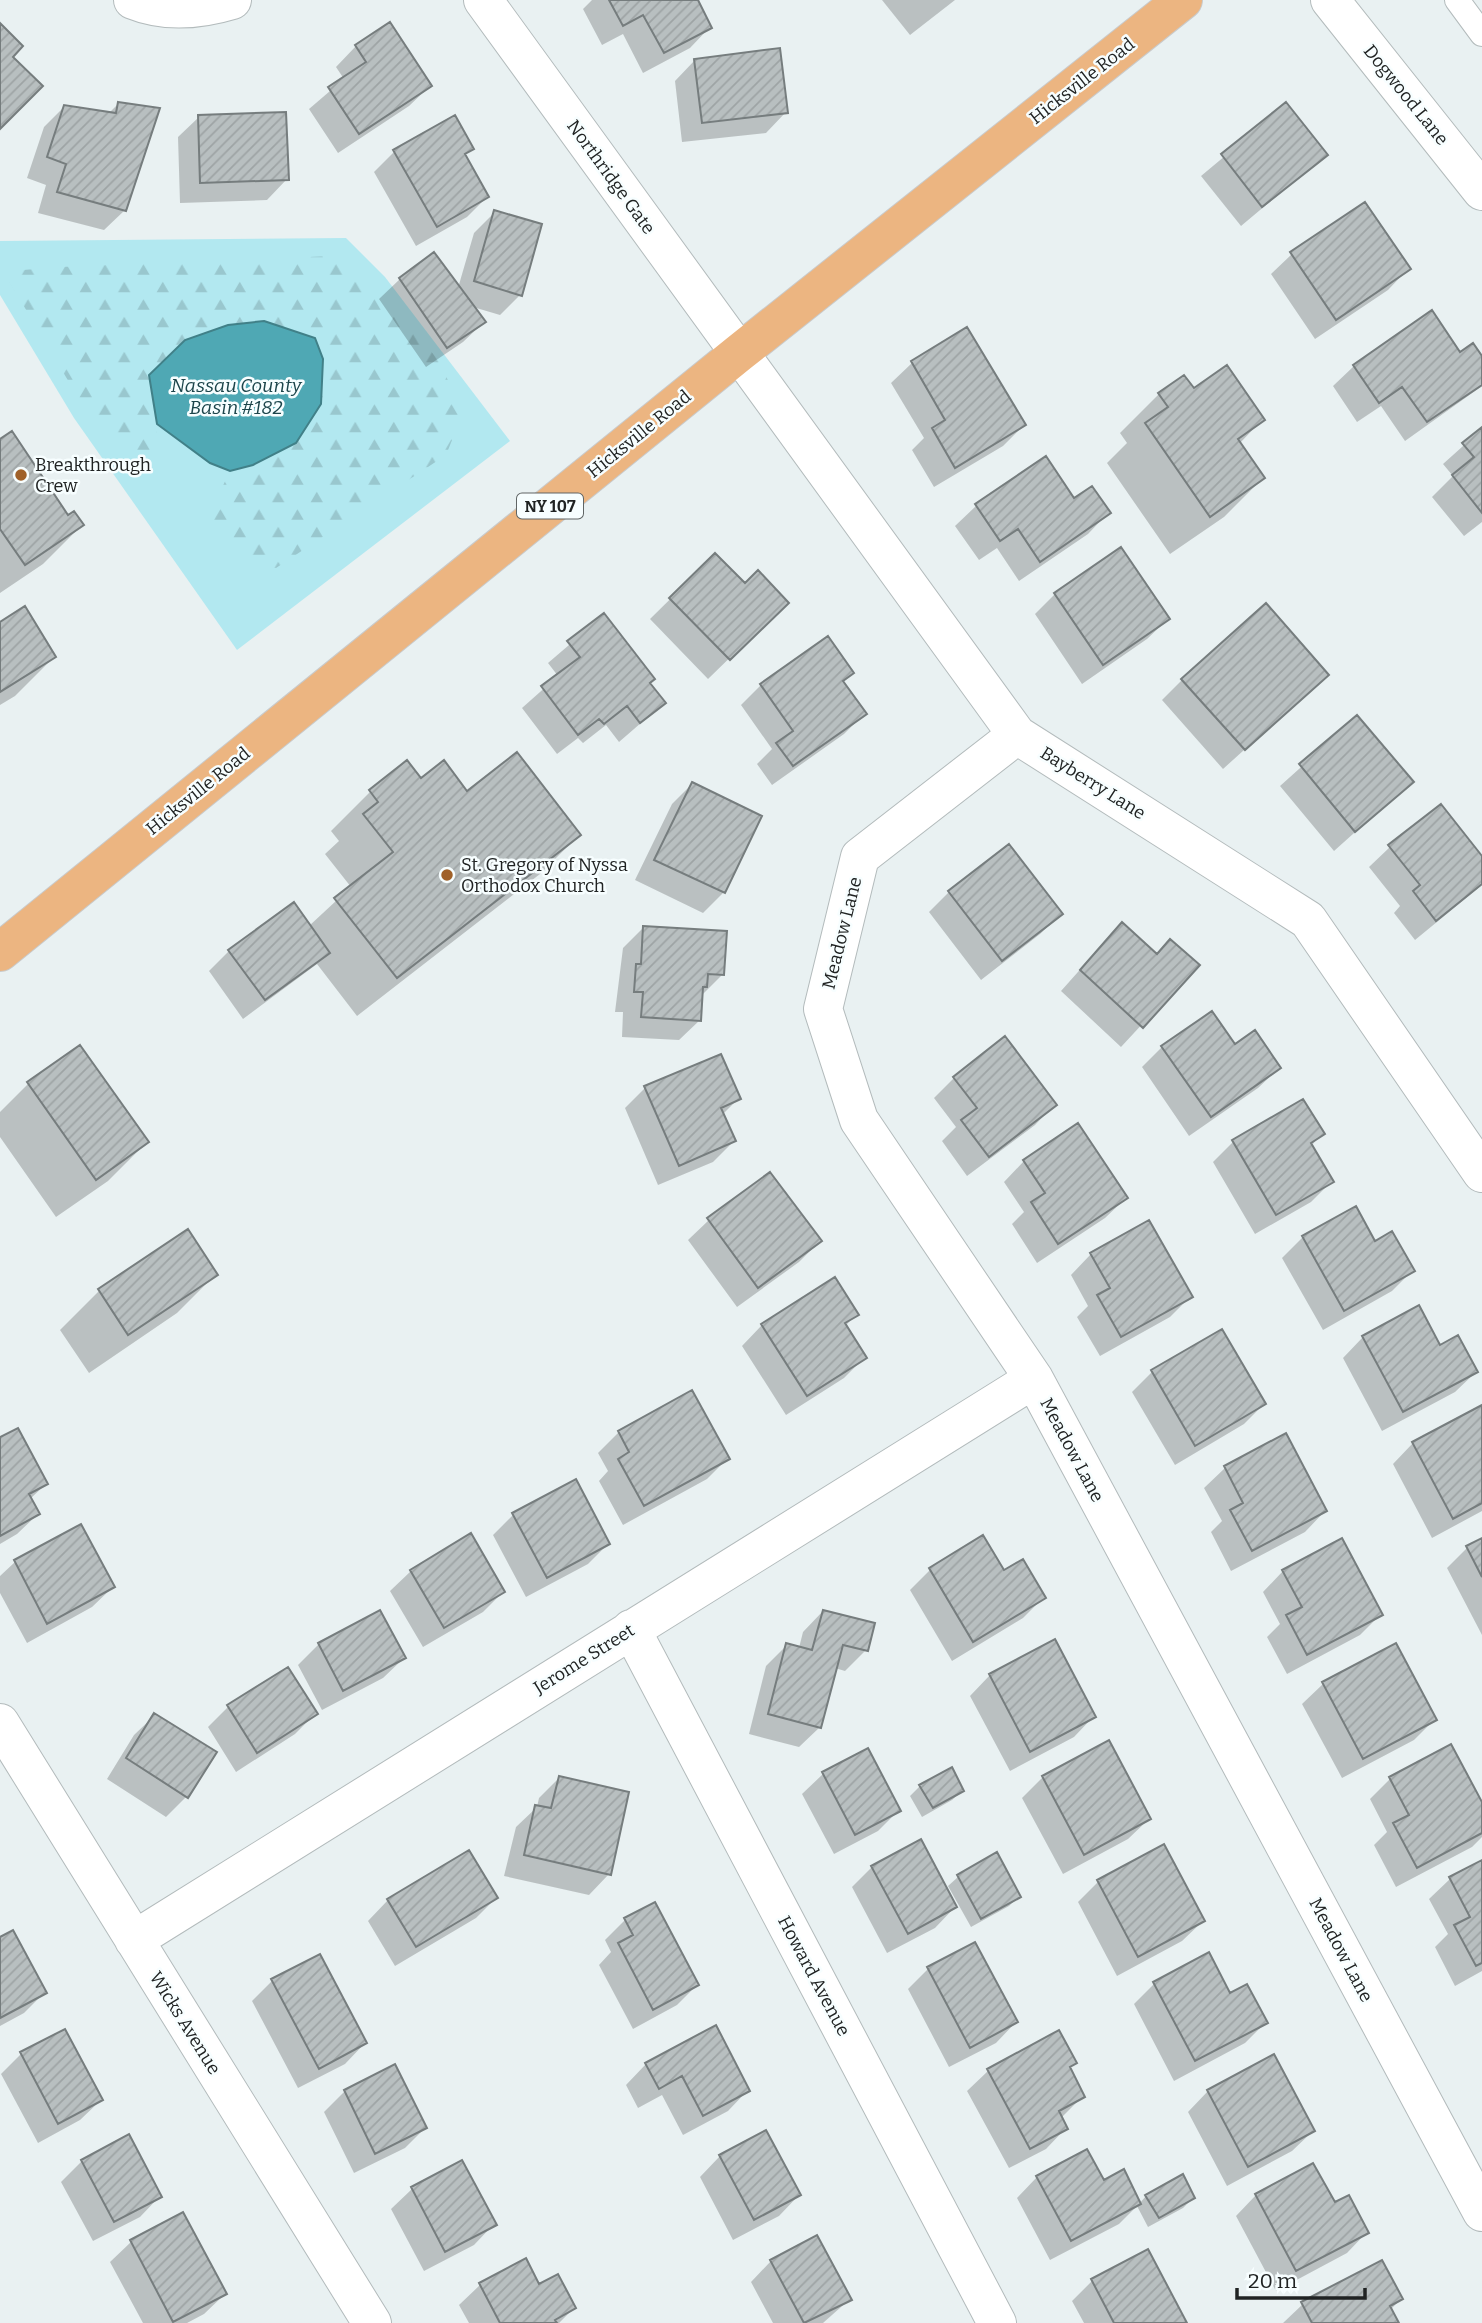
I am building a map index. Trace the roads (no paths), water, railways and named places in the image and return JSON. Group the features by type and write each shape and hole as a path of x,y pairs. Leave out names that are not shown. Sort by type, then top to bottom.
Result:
{"main road":[{"name":"Hicksville Road","path":"0,951 739,353 1183,0"}],"street":[{"path":"133,0 149,7 200,9 232,0"},
{"name":"Northridge Gate","path":"483,0 739,353"},
{"name":"Dogwood Lane","path":"1330,0 1482,191"},
{"name":"Bayberry Lane","path":"739,353 1017,735 1308,920 1482,1173"},
{"name":"Meadow Lane","path":"1017,735 860,857 823,1009 859,1120 1034,1380 1482,2212"},
{"name":"Jerome Street","path":"134,1940 1034,1380"},
{"name":"Howard Avenue","path":"631,1629 998,2323"},
{"name":"Wicks Avenue","path":"0,1723 372,2323"}],"lane":[{"path":"1457,0 1482,34"}],"water":[{"name":"Nassau County Basin #182","path":"264,321 315,338 323,359 321,404 296,443 253,465 230,471 210,463 157,424 149,375 185,340 228,325"}],"place":[{"name":"Breakthrough Crew","path":"21,475"},
{"name":"St. Gregory of Nyssa Orthodox Church","path":"447,875"}]}
